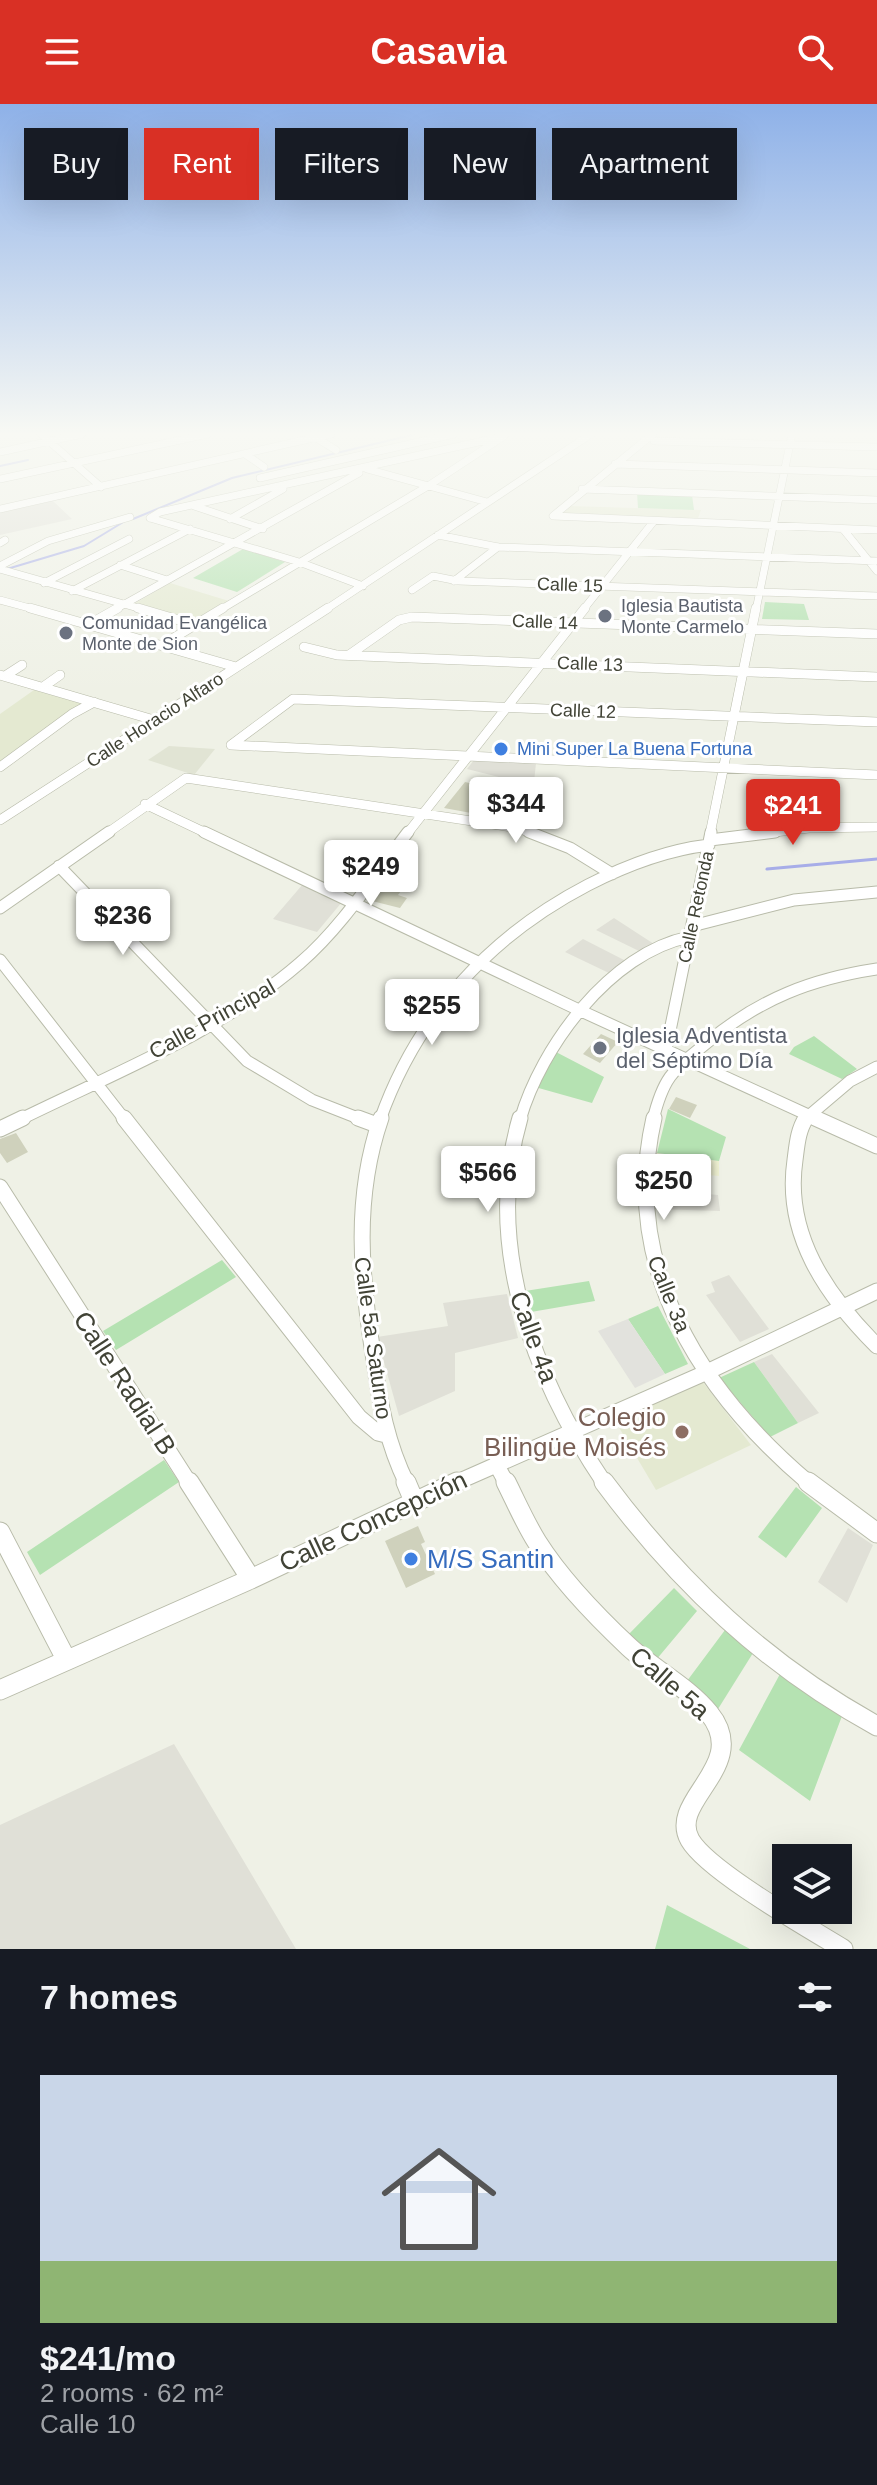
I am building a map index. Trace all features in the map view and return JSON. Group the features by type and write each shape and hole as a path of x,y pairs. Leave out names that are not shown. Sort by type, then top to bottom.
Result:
{"street":[{"path":"2,568 48,541 119,520"},
{"path":"158,520 299,562 363,586"},
{"path":"234,520 263,529"},
{"path":"88,625 278,520"},
{"path":"162,645 370,520"},
{"name":"Calle Horacio Alfaro","path":"0,820 460,520"},
{"path":"632,520 877,530"},
{"name":"Calle Retonda","path":"666,1050 774,520"},
{"name":"Calle Principal","path":"0,1129 210,1025 257,998 290,974 321,943 654,521"},
{"path":"72,591 190,529"},
{"path":"843,529 873,561 877,571"},
{"path":"438,535 498,547 873,561"},
{"path":"44,583 129,539"},
{"path":"454,581 498,547"},
{"path":"120,565 167,580"},
{"path":"2,568 44,583 189,623"},
{"name":"Calle 15","path":"412,590 433,576 454,581 877,596"},
{"path":"0,600 236,667"},
{"name":"Calle 14","path":"349,655 405,617 877,634"},
{"name":"Calle 13","path":"304,647 349,655 877,677"},
{"path":"2,675 22,665"},
{"path":"2,675 154,720"},
{"path":"43,687 60,675"},
{"name":"Calle 12","path":"468,756 231,745 288,700 877,722"},
{"path":"0,767 72,714 94,702"},
{"path":"468,756 877,775"},
{"path":"0,908 186,778 518,828 570,848 612,874"},
{"path":"145,804 687,1061 877,1146"},
{"path":"476,961 532,917 612,874 656,858 710,842 809,828 877,827"},
{"path":"59,866 247,1061 277,1082 312,1100 377,1125"},
{"name":"Calle 4a","path":"877,892 794,900 691,932 646,955 616,976 579,1010 544,1057 523,1100 510,1152 507,1213 510,1268 525,1321 571,1430 618,1504 678,1572 759,1645 821,1694 877,1726"},
{"path":"0,960 359,1417 378,1433 386,1435"},
{"name":"Calle 5a Saturno","path":"414,1501 386,1435 361,1265 362,1209 377,1125 421,1029 476,961"},
{"name":"Calle 3a","path":"877,969 831,976 768,997 741,1014 676,1067 661,1096 643,1168 645,1226 662,1289 705,1373 739,1416 782,1460 840,1508 877,1533"},
{"path":"877,1067 844,1084 806,1116 790,1174 799,1233 840,1309 877,1346"},
{"name":"Calle Radial B","path":"0,1187 251,1579"},
{"name":"Calle Concepción","path":"0,1690 251,1579 571,1430 705,1373 877,1291"},
{"name":"Calle 5a","path":"496,1464 536,1541 560,1573 629,1647 707,1711 721,1731 722,1755 686,1820 691,1843 767,1902 843,1949"},
{"path":"0,1532 66,1659"}],"shaded area":[{"path":"0,520 67,520 0,535"},
{"path":"170,583 229,601 194,622 134,604"},
{"path":"34,690 83,704 0,765 0,714"},
{"path":"169,746 215,749 194,775 148,760"},
{"path":"474,760 536,763 533,792 505,783 507,779 467,769"},
{"path":"303,884 342,902 317,932 273,919"},
{"path":"614,918 654,944 639,951 596,930"},
{"path":"583,939 626,961 609,973 565,952"},
{"path":"657,1153 719,1161 719,1176 654,1170"},
{"path":"654,1189 718,1195 720,1211 654,1209"},
{"path":"729,1275 769,1329 740,1342 706,1295 715,1292 711,1282"},
{"path":"507,1294 518,1338 455,1353 455,1391 399,1416 377,1337 448,1326 443,1303"},
{"path":"628,1319 665,1374 635,1388 598,1331"},
{"path":"772,1354 819,1413 798,1423 754,1362"},
{"name":"Colegio Bilingüe Moisés","path":"702,1381 751,1445 656,1490 614,1419"},
{"path":"848,1528 873,1545 847,1603 818,1582"},
{"path":"174,1744 296,1949 0,1949 0,1825"}],"green space":[{"path":"243,549 285,562 237,592 193,578"},
{"path":"765,602 804,604 809,620 762,619"},
{"path":"814,1036 857,1069 842,1079 789,1054 794,1047"},
{"path":"556,1052 604,1077 592,1103 535,1087"},
{"path":"668,1109 726,1137 719,1161 657,1153"},
{"path":"222,1260 236,1277 116,1350 103,1331"},
{"path":"589,1281 595,1301 531,1312 525,1291"},
{"path":"658,1306 688,1364 665,1374 628,1319"},
{"path":"754,1362 798,1423 770,1437 719,1378"},
{"path":"164,1460 179,1482 40,1575 27,1552"},
{"path":"796,1487 822,1508 786,1558 758,1537"},
{"path":"674,1588 697,1611 656,1660 629,1634"},
{"path":"725,1630 753,1653 718,1709 687,1681"},
{"path":"780,1674 842,1716 810,1801 739,1750"},
{"path":"667,1905 750,1949 655,1949"}],"building":[{"path":"465,782 499,790 482,815 444,808"},
{"path":"385,882 404,887 398,895 407,898 400,908 372,901"},
{"name":"Iglesia Adventista del Séptimo Día","path":"601,1034 618,1042 600,1063 583,1054"},
{"path":"676,1097 697,1105 690,1118 669,1109"},
{"path":"16,1133 28,1152 7,1163 0,1153 0,1139"},
{"name":"M/S Santin","path":"418,1526 425,1542 421,1544 435,1574 406,1588 385,1541"}],"waterway":[{"path":"7,569 84,546 125,521"},
{"path":"767,869 877,859"}],"place":[{"name":"Iglesia Bautista Monte Carmelo","path":"605,616"},
{"name":"Comunidad Evangélica Monte de Sion","path":"66,633"},
{"name":"Mini Super La Buena Fortuna","path":"501,749"},
{"name":"Iglesia Adventista del Séptimo Día","path":"600,1048"},
{"name":"Colegio Bilingüe Moisés","path":"682,1432"},
{"name":"M/S Santin","path":"411,1559"}]}
